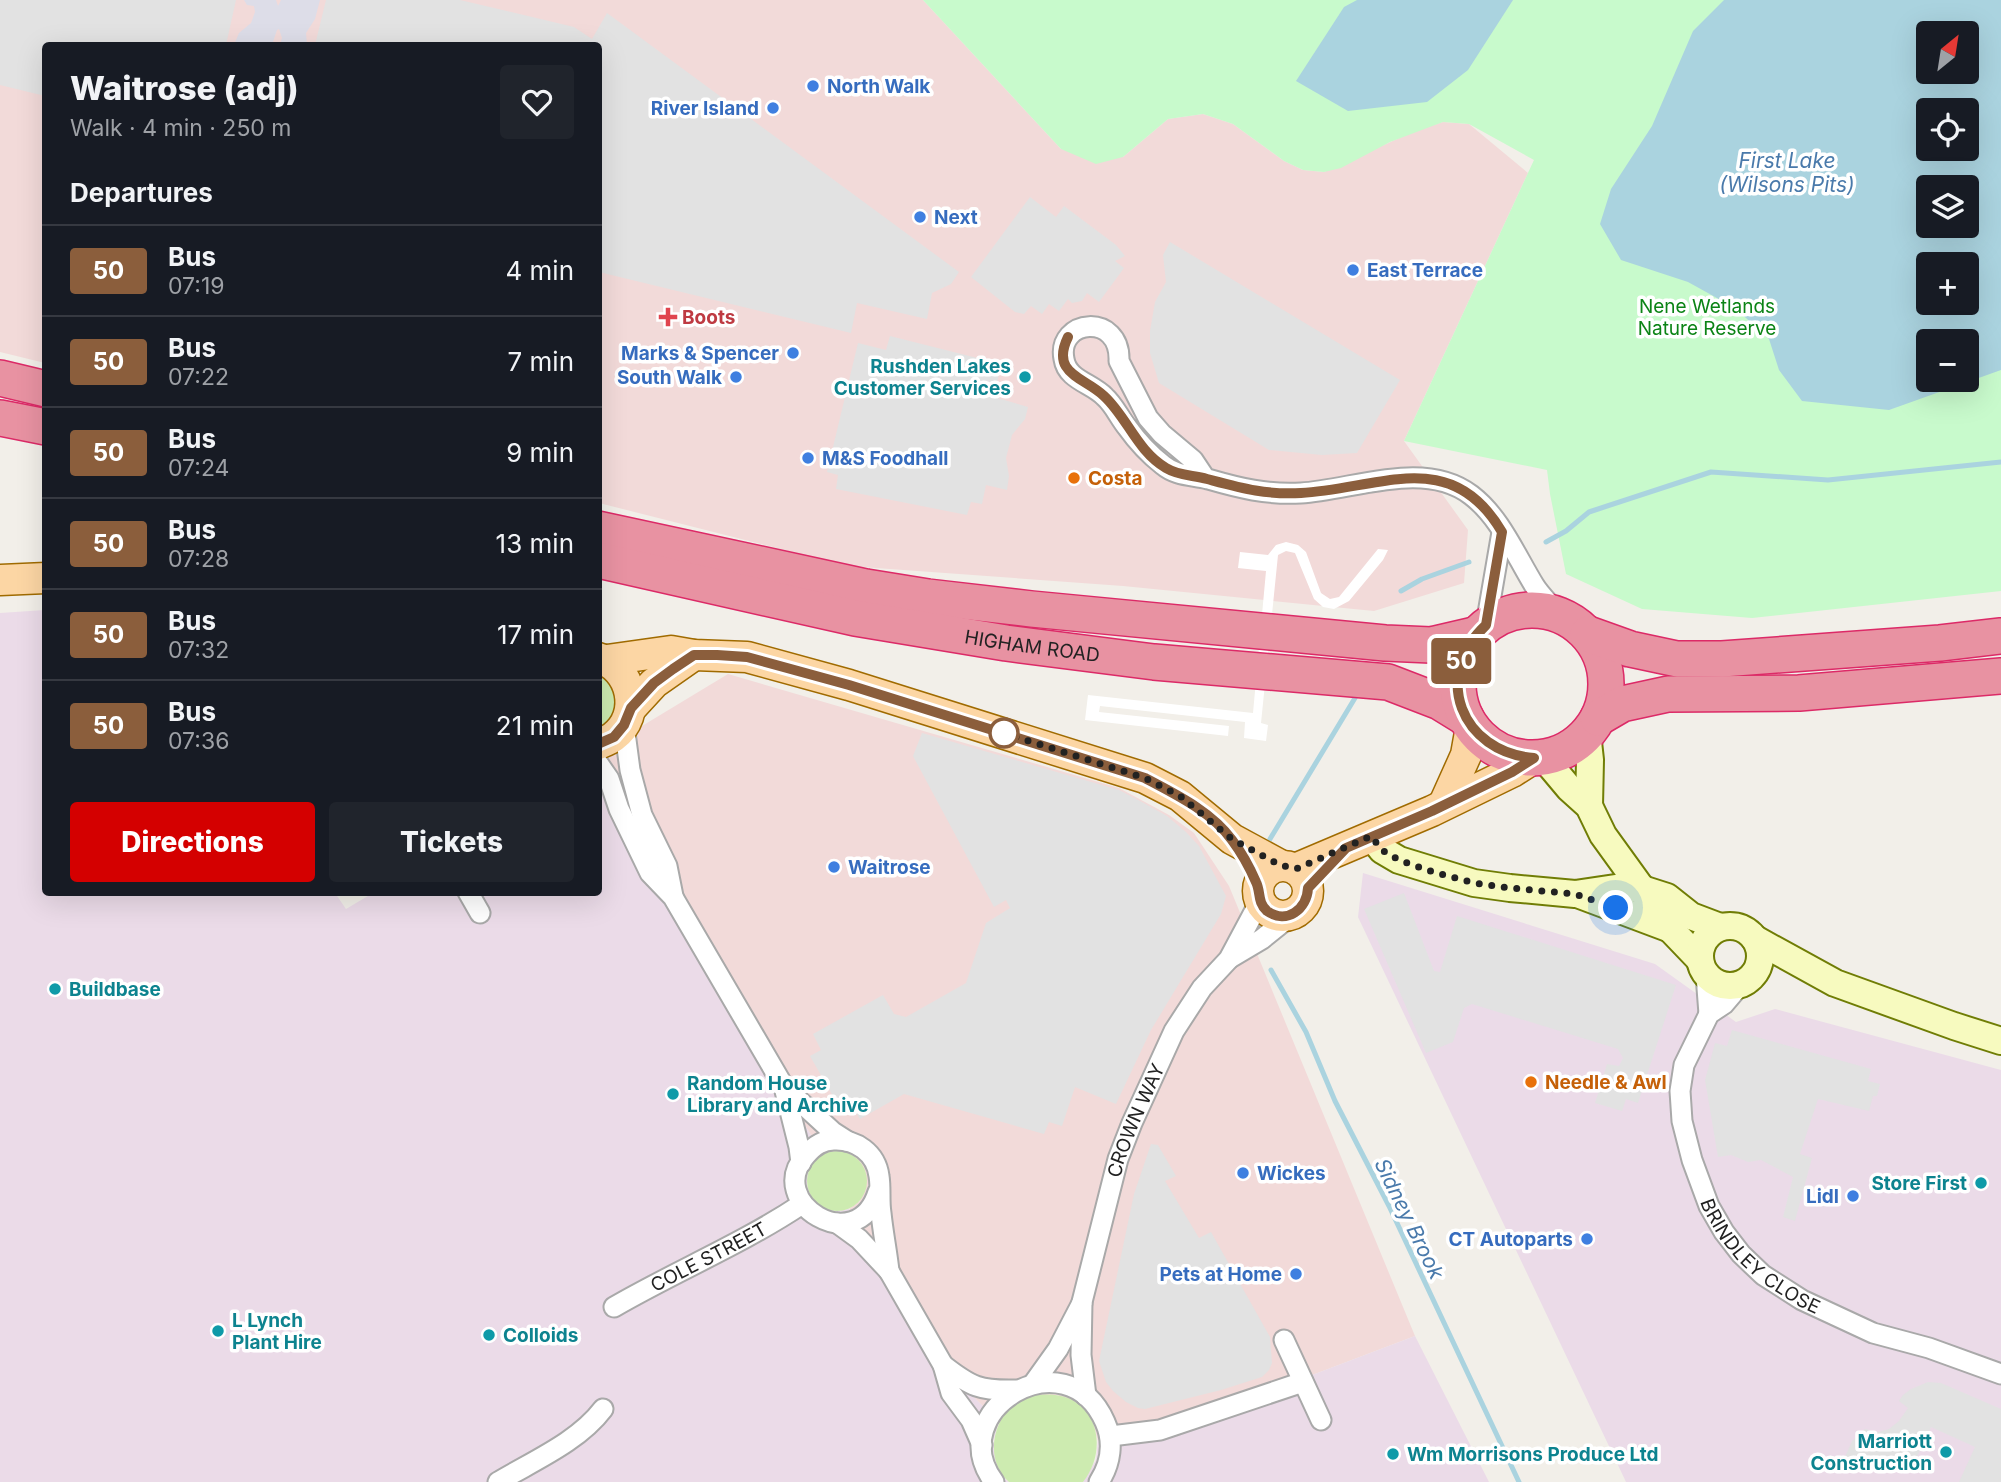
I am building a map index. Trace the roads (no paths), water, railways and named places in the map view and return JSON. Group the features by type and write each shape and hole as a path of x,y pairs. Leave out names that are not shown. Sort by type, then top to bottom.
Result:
{"highway":[{"path":"0,378 42,387"},
{"path":"0,418 42,426"},
{"path":"602,529 853,584 941,598 1384,643 1431,645 1480,630 1502,615 1520,610 1539,610 1558,614 1574,622 1588,634 1598,649 1605,675 1604,701 1593,725"},
{"name":"HIGHAM ROAD","path":"602,561 855,618 1006,643 1154,662 1388,682 1440,702 1468,723"},
{"path":"1480,630 1463,654 1457,675 1458,697 1468,723 1484,740 1499,750 1516,756 1539,758 1560,753 1575,744 1593,725 1622,704 1668,694 1799,693 2001,676"},
{"path":"1588,634 1630,649 1677,659 1722,659 2001,636"}],"main road":[{"path":"0,580 42,578"},
{"path":"603,659 671,650 694,655 747,657 849,685 1099,762 1145,778 1180,796 1232,839 1295,874 1305,903 1293,914 1276,915 1264,908 1232,839"},
{"path":"602,742 614,737 654,683 694,655"},
{"path":"603,659 624,676 631,692 627,716"},
{"path":"1444,804 1466,755 1468,723"},
{"path":"1589,806 1593,725"},
{"path":"1259,893 1266,872 1295,874 1539,758 1589,806 1603,835 1656,913 1719,984 1735,986 1748,978 1790,970 1813,972"},
{"path":"1358,842 1382,850 1399,860 1474,883 1575,894 1622,887 1642,889 1667,898 1692,916 1720,927 1740,927 1755,939 1835,983 2001,1041"},
{"path":"1575,894 1668,928"},
{"path":"1703,967 1704,939 1720,927"},
{"path":"1748,978 1760,958 1755,939"}],"street":[{"path":"1205,478 1192,460 1162,435 1148,418 1119,360 1117,342 1106,330 1090,326 1074,331 1064,346 1064,362 1074,377 1088,383 1106,397 1144,449 1165,467 1184,476 1205,478 1265,494 1303,493 1375,481 1409,479 1446,482 1469,493 1490,512 1535,587 1558,614"},
{"path":"1088,383 1096,383 1110,376 1119,360"},
{"path":"1480,630 1502,532"},
{"path":"627,716 630,770 642,815 667,866 673,897"},
{"path":"602,769 650,873 673,897 785,1087 833,1132 863,1148 876,1162 880,1177 876,1200 866,1213 855,1220 837,1223 823,1221 808,1211 802,1203 796,1181 801,1163 785,1087"},
{"name":"CROWN WAY","path":"1229,959 1259,893"},
{"path":"470,896 480,913"},
{"name":"CROWN WAY","path":"1086,1396 1081,1360 1082,1302 1108,1194 1132,1123 1174,1031 1202,988 1229,959 1262,939 1293,914"},
{"path":"1703,967 1709,1014"},
{"name":"BRINDLEY CLOSE","path":"1748,978 1724,1004 1709,1014 1684,1065 1680,1091 1682,1121 1692,1160 1709,1206 1724,1232 1741,1254 1763,1275 1802,1300 1873,1333 1929,1348 2001,1374"},
{"path":"801,1163 820,1143 847,1141"},
{"path":"878,1192 889,1271"},
{"name":"COLE STREET","path":"614,1307 666,1277 727,1249 802,1203"},
{"path":"837,1223 859,1239 889,1271 943,1365 951,1393 971,1420 982,1445 984,1462 994,1482"},
{"name":"CROWN WAY","path":"982,1445 985,1427 992,1412 1006,1396 1024,1387 1058,1349 1082,1302"},
{"path":"1284,1340 1321,1420"},
{"path":"943,1365 966,1383 989,1391 1044,1382 1064,1384 1086,1396 1100,1410 1111,1436 1111,1451 1100,1481"},
{"path":"1111,1436 1160,1430 1303,1382"},
{"path":"498,1482 577,1435 592,1424 603,1409"}],"water":[{"path":"1357,0 1513,0 1468,70 1427,102 1348,111 1296,81 1344,7"},
{"name":"First Lake (Wilsons Pits)","path":"1724,0 2001,0 2001,370 1979,378 1979,329 1916,329 1916,392 1939,392 1889,410 1802,401 1779,370 1769,339 1735,308 1688,282 1621,260 1600,224 1611,189 1652,126 1693,31"}],"waterway":[{"path":"1546,542 1566,531 1589,512 1711,472 1828,480 2001,462"},
{"path":"1401,591 1422,579 1469,562"},
{"path":"1270,839 1355,698"},
{"name":"Sidney Brook","path":"1271,970 1306,1032 1335,1101 1389,1206 1519,1482"}],"place":[{"name":"North Walk","path":"813,86"},
{"name":"River Island","path":"773,108"},
{"name":"Next","path":"920,217"},
{"name":"East Terrace","path":"1353,270"},
{"name":"Boots","path":"668,317"},
{"name":"Marks & Spencer","path":"793,353"},
{"name":"South Walk","path":"736,377"},
{"name":"Rushden Lakes Customer Services","path":"1025,377"},
{"name":"M&S Foodhall","path":"808,458"},
{"name":"Costa","path":"1074,478"},
{"name":"Waitrose","path":"834,867"},
{"name":"Buildbase","path":"55,989"},
{"name":"Needle & Awl","path":"1531,1082"},
{"name":"Random House Library and Archive","path":"673,1094"},
{"name":"Wickes","path":"1243,1173"},
{"name":"Store First","path":"1981,1183"},
{"name":"Lidl","path":"1853,1196"},
{"name":"CT Autoparts","path":"1587,1239"},
{"name":"Pets at Home","path":"1296,1274"},
{"name":"L Lynch Plant Hire","path":"218,1331"},
{"name":"Colloids","path":"489,1335"},
{"name":"Marriott Construction","path":"1946,1452"},
{"name":"Wm Morrisons Produce Ltd","path":"1393,1454"}],"park label":[{"name":"Nene Wetlands Nature Reserve","path":"1707,317"}]}
